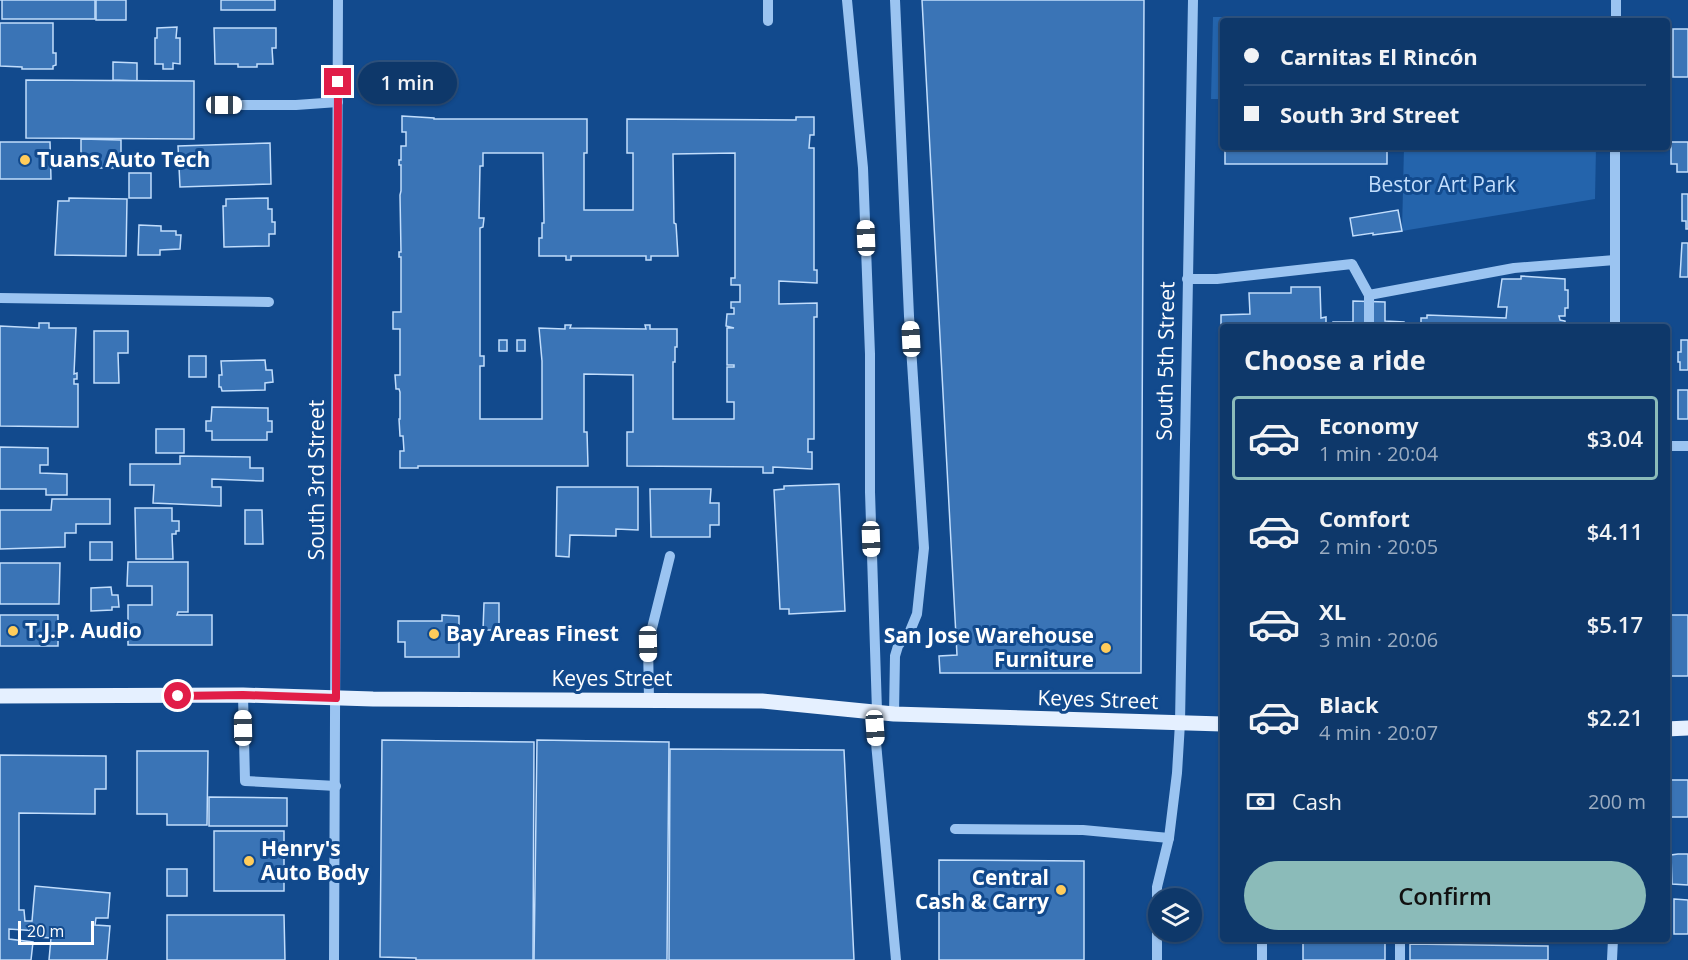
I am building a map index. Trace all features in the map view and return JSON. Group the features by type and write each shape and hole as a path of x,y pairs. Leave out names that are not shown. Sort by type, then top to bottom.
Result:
{"main road":[{"name":"Keyes Street","path":"0,696 243,695 336,698 762,701 894,714 1220,724"},
{"path":"1670,729 1688,728"}],"street":[{"name":"South 3rd Street","path":"334,960 338,0"},
{"path":"768,0 768,21"},
{"path":"847,0 863,168 870,354 870,492 875,711 896,960"},
{"path":"894,714 895,656 898,646 910,631 917,614 924,548 909,316 895,0"},
{"name":"South 5th Street","path":"1157,960 1157,887 1169,838 1178,773 1180,723 1193,0"},
{"path":"1616,0 1616,18"},
{"path":"224,105 296,105 338,102"},
{"path":"1615,324 1616,150"},
{"path":"1369,295 1514,268 1615,260"},
{"path":"1187,279 1217,279 1352,264 1369,295 1369,324"},
{"path":"0,298 269,302"},
{"path":"1670,446 1688,447"},
{"path":"649,700 648,644 670,556"},
{"path":"243,695 244,781 336,786"},
{"path":"955,829 1083,830 1169,838"},
{"path":"1262,942 1262,960"},
{"path":"1400,942 1400,960"},
{"path":"1612,960 1613,942"}],"green space":[{"path":"1213,17 1596,18 1220,18 1220,99 1211,99"},
{"name":"Bestor Art Park","path":"1404,150 1596,150 1595,199 1402,231"}],"building":[{"path":"2,0 95,0 95,19 2,19"},
{"path":"96,0 126,0 126,20 96,20"},
{"path":"221,0 275,0 275,10 221,10"},
{"path":"922,0 1144,0 1141,673 940,673 939,656 957,655"},
{"path":"0,23 53,23 53,53 56,53 56,65 53,69 0,66"},
{"path":"177,27 176,38 180,38 180,64 173,63 173,69 163,69 163,64 155,64 157,28"},
{"path":"214,28 276,28 276,48 272,48 273,64 238,67 238,64 215,64"},
{"path":"1673,29 1688,29 1688,77 1673,77"},
{"path":"113,62 137,63 137,81 113,80"},
{"path":"26,80 194,81 194,139 26,138"},
{"path":"402,116 434,119 587,119 587,153 584,153 584,210 633,210 633,153 627,153 627,119 796,120 796,117 814,117 814,135 810,135 809,148 814,148 814,270 817,270 817,283 779,281 779,304 817,303 817,317 814,317 814,439 808,439 808,452 812,452 812,469 773,467 773,473 763,473 763,467 627,466 627,432 633,432 633,375 584,374 584,432 587,432 588,466 418,466 418,468 400,468 400,451 404,451 403,436 400,436 400,392 396,389 395,375 400,375 400,329 393,329 393,312 401,312 401,257 399,257 399,252 401,252 401,165 399,165 399,160 401,160 401,146 406,146 406,132 402,132","holes":["483,153 543,153 544,223 542,223 542,238 539,238 539,256 566,256 566,260 571,260 571,256 646,256 646,260 651,260 651,256 678,256 676,224 674,223 673,154 735,153 735,278 731,278 731,285 740,285 740,302 731,302 734,314 727,314 726,326 734,328 727,328 727,365 734,365 734,367 727,367 727,402 734,402 734,419 673,419 673,362 675,362 675,347 677,347 677,329 650,329 650,325 645,325 646,329 570,328 571,325 565,325 565,329 539,328 542,361 542,419 480,419 480,366 484,366 484,356 480,356 480,228 483,227 484,218 479,218 480,166 483,166"]},
{"path":"81,139 121,140 121,168 81,168"},
{"name":"Tuans Auto Tech","path":"0,142 50,142 51,179 0,179"},
{"path":"1671,142 1688,142 1688,172 1677,172 1677,164 1671,164"},
{"path":"270,143 271,184 180,187 178,146"},
{"path":"1225,150 1387,150 1387,164 1225,164"},
{"path":"129,173 151,173 151,198 129,198"},
{"path":"1682,194 1688,194 1688,229 1686,229 1686,221 1682,221"},
{"path":"69,198 127,199 126,256 55,255 58,201 69,201"},
{"path":"268,198 268,209 272,209 272,222 275,222 275,234 269,234 269,246 224,247 223,206 226,206 226,199"},
{"path":"1398,210 1402,231 1353,236 1350,218"},
{"path":"139,225 161,226 161,231 176,231 176,235 181,235 180,249 160,250 160,255 138,255"},
{"path":"1682,243 1688,243 1688,277 1680,277"},
{"path":"1521,276 1565,279 1565,290 1568,290 1568,308 1565,308 1565,316 1559,316 1565,324 1421,324 1421,318 1427,318 1427,315 1506,318 1507,307 1498,307 1502,279 1521,279"},
{"path":"1291,287 1320,287 1321,318 1326,317 1326,324 1221,324 1221,315 1250,314 1249,293 1291,293"},
{"path":"1353,301 1385,302 1385,321 1404,322 1404,324 1333,324 1333,322 1353,322"},
{"path":"39,323 49,323 49,328 76,328 74,374 77,373 77,379 74,379 74,384 78,384 78,427 0,426 0,326 39,328"},
{"path":"94,331 128,331 128,353 118,353 119,383 94,383"},
{"path":"499,340 507,340 507,351 499,351"},
{"path":"517,340 525,340 525,351 517,351"},
{"path":"1681,340 1688,340 1688,370 1680,370 1680,362 1678,362"},
{"path":"189,356 206,356 206,377 189,377"},
{"path":"265,360 266,370 272,370 273,382 265,383 265,390 222,391 219,387 219,375 222,375 221,361"},
{"path":"1678,390 1688,390 1688,419 1678,419"},
{"path":"212,407 268,408 268,421 272,421 272,432 267,432 267,440 212,440 212,431 206,431 206,421 211,421"},
{"path":"156,429 184,429 184,453 156,453"},
{"path":"0,447 48,448 48,465 40,465 40,473 67,474 67,495 46,495 46,489 0,489"},
{"path":"180,456 250,457 250,468 263,468 263,481 212,479 212,487 221,487 221,506 153,503 154,485 130,485 130,464 180,464"},
{"path":"839,484 845,611 789,614 789,609 780,609 774,490 784,489 784,486"},
{"path":"557,487 638,487 638,530 616,529 616,536 570,535 569,557 556,556"},
{"path":"650,489 711,489 710,503 719,503 719,525 710,525 710,537 651,537"},
{"path":"52,499 110,499 110,524 76,524 76,533 65,533 65,547 0,549 0,510 51,510"},
{"path":"135,508 172,508 172,521 179,521 179,531 172,534 173,559 136,559"},
{"path":"245,510 262,510 263,544 245,544"},
{"path":"1219,510 1220,510 1220,586"},
{"path":"90,542 112,542 112,560 90,560"},
{"path":"128,562 188,562 188,612 178,612 177,615 212,615 212,645 128,645 128,605 152,605 152,586 127,586"},
{"path":"0,563 60,563 59,604 0,604"},
{"path":"111,587 112,595 118,595 119,607 112,607 112,610 91,611 91,588"},
{"path":"484,603 499,603 499,630 483,630"},
{"path":"0,615 58,615 58,646 0,646"},
{"path":"442,615 459,616 459,657 405,657 405,642 398,642 398,621 442,621"},
{"path":"1670,615 1688,615 1688,676 1670,676"},
{"path":"382,740 534,742 533,960 416,960 416,958 380,957"},
{"path":"537,740 669,742 667,960 534,960"},
{"path":"670,749 844,750 854,960 669,960"},
{"path":"137,751 208,751 207,825 167,825 167,814 137,814"},
{"path":"0,755 106,756 106,789 95,789 95,814 19,813 19,910 24,910 25,921 32,921 35,886 110,893 108,918 96,918 95,925 110,926 107,960 49,960 51,938 37,937 38,931 9,929 9,939 33,942 31,960 0,960"},
{"path":"1670,780 1688,780 1688,817 1670,817"},
{"path":"209,797 287,798 287,826 209,826"},
{"name":"Henry's Auto Body","path":"214,831 284,831 284,891 214,891"},
{"path":"1688,854 1688,885 1672,884 1671,855"},
{"path":"939,860 1084,861 1084,960 939,960"},
{"path":"167,869 187,869 187,896 167,896"},
{"path":"1674,899 1688,900 1688,934 1674,934"},
{"path":"167,915 284,915 285,960 167,960"},
{"path":"1303,942 1385,942 1385,960 1303,960"},
{"path":"1434,942 1434,944 1408,943"},
{"path":"1410,944 1548,946 1548,960 1410,960"}],"place":[{"name":"Tuans Auto Tech","path":"25,160"},
{"name":"T.J.P. Audio","path":"13,631"},
{"name":"Bay Areas Finest","path":"434,634"},
{"name":"San Jose Warehouse Furniture","path":"1106,648"},
{"name":"Henry's Auto Body","path":"249,861"},
{"name":"Central Cash & Carry","path":"1061,890"}],"route":[{"path":"178,696 243,695 336,698 338,82"}]}
